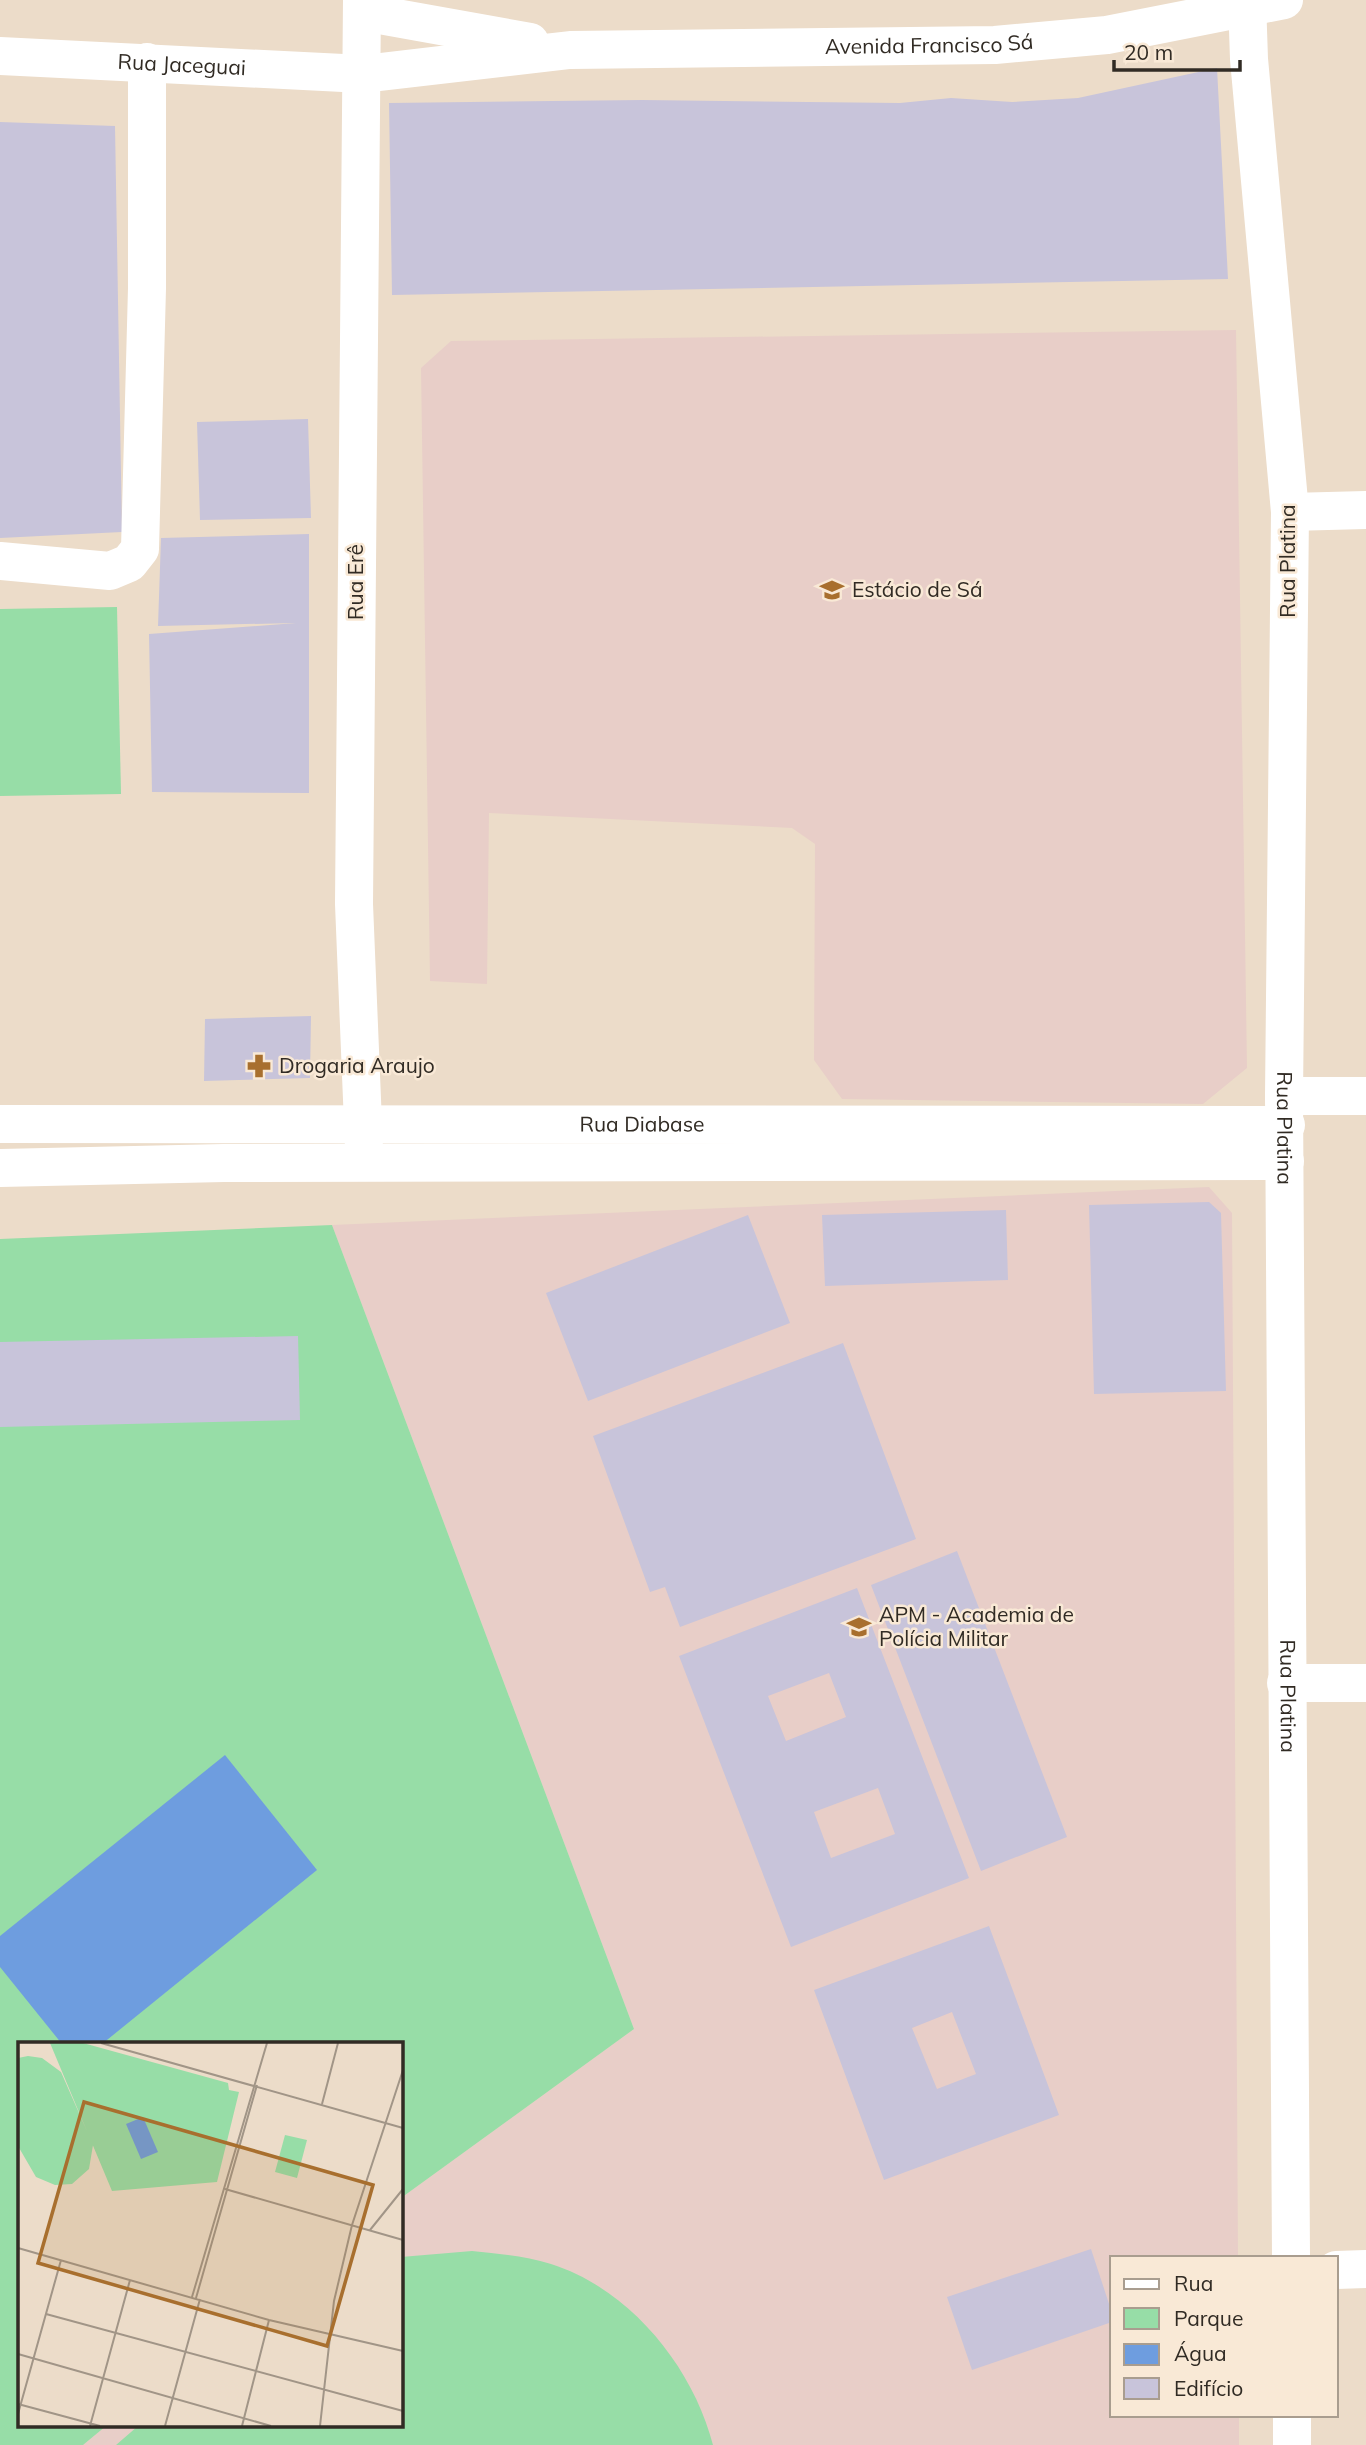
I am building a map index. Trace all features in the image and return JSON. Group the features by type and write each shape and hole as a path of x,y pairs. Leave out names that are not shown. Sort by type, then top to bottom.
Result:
{"street":[{"name":"Avenida Francisco Sá","path":"363,74 570,50 995,45 1107,36 1260,2"},
{"name":"Rua Platina","path":"1260,2 1249,60 1290,512 1285,1127 1291,2256"},
{"name":"Avenida Francisco Sá","path":"363,6 570,50"},
{"name":"Rua Erê","path":"363,6 354,890 365,1164"},
{"name":"Rua Jaceguai","path":"0,56 363,74"},
{"path":"0,561 110,571 130,563 140,549 147,288 147,62"},
{"path":"1290,512 1366,510"},
{"path":"1285,1127 1366,1096"},
{"name":"Rua Diabase","path":"0,1124 1285,1127"},
{"name":"Rua Diabase","path":"0,1168 225,1163 365,1164 1285,1127"},
{"path":"1286,1683 1366,1682"},
{"path":"1338,2270 1366,2269"},
{"path":"1292,2417 1292,2445"}],"shaded area":[{"name":"Estácio de Sá","path":"1236,330 1247,1068 1203,1104 842,1099 814,1060 815,844 792,828 489,813 487,984 430,981 421,368 451,341"},
{"name":"APM - Academia de Polícia Militar","path":"1209,1187 1232,1213 1238,2256 1110,2256 1110,2417 1239,2417 1239,2445 83,2445 104,2428 402,2428 402,2197 634,2029 332,1225"}],"green space":[{"path":"117,607 121,794 0,796 0,609"},
{"path":"332,1225 634,2029 402,2197 402,2042 18,2042 18,2428 104,2428 83,2445 0,2445 0,1239"},
{"path":"472,2251 522,2257 551,2264 580,2276 607,2292 632,2312 674,2360 704,2416 713,2445 116,2445 136,2428 402,2428 402,2257"}],"water":[{"path":"225,1755 317,1870 104,2042 60,2042 0,1967 0,1936"}],"building":[{"path":"1217,68 1228,279 392,295 389,103 642,100 900,103 951,98 1012,102 1078,98"},
{"path":"0,122 115,126 122,532 0,538"},
{"path":"308,419 311,518 200,520 197,422"},
{"path":"309,534 309,793 152,792 149,634 296,623 158,626 161,538"},
{"path":"311,1016 310,1078 204,1081 205,1019"},
{"path":"1209,1202 1221,1213 1226,1391 1094,1394 1089,1205"},
{"path":"1006,1210 1008,1280 825,1286 822,1215"},
{"path":"748,1215 790,1323 588,1401 546,1293"},
{"path":"298,1336 300,1420 0,1427 0,1342"},
{"path":"843,1343 916,1539 680,1627 665,1587 650,1592 593,1436"},
{"path":"957,1551 1067,1837 981,1871 871,1585"},
{"path":"857,1588 969,1878 791,1947 679,1656","holes":["829,1673 846,1717 786,1741 768,1696","878,1788 895,1834 831,1858 814,1812"]},
{"path":"989,1926 1059,2115 884,2180 814,1990","holes":["952,2012 976,2074 937,2089 912,2028"]},
{"path":"1091,2249 1110,2307 1110,2323 972,2370 947,2297"}],"place":[{"name":"Estácio de Sá","path":"832,590"},
{"name":"Drogaria Araujo","path":"259,1066"},
{"name":"APM - Academia de Polícia Militar","path":"859,1627"}]}
